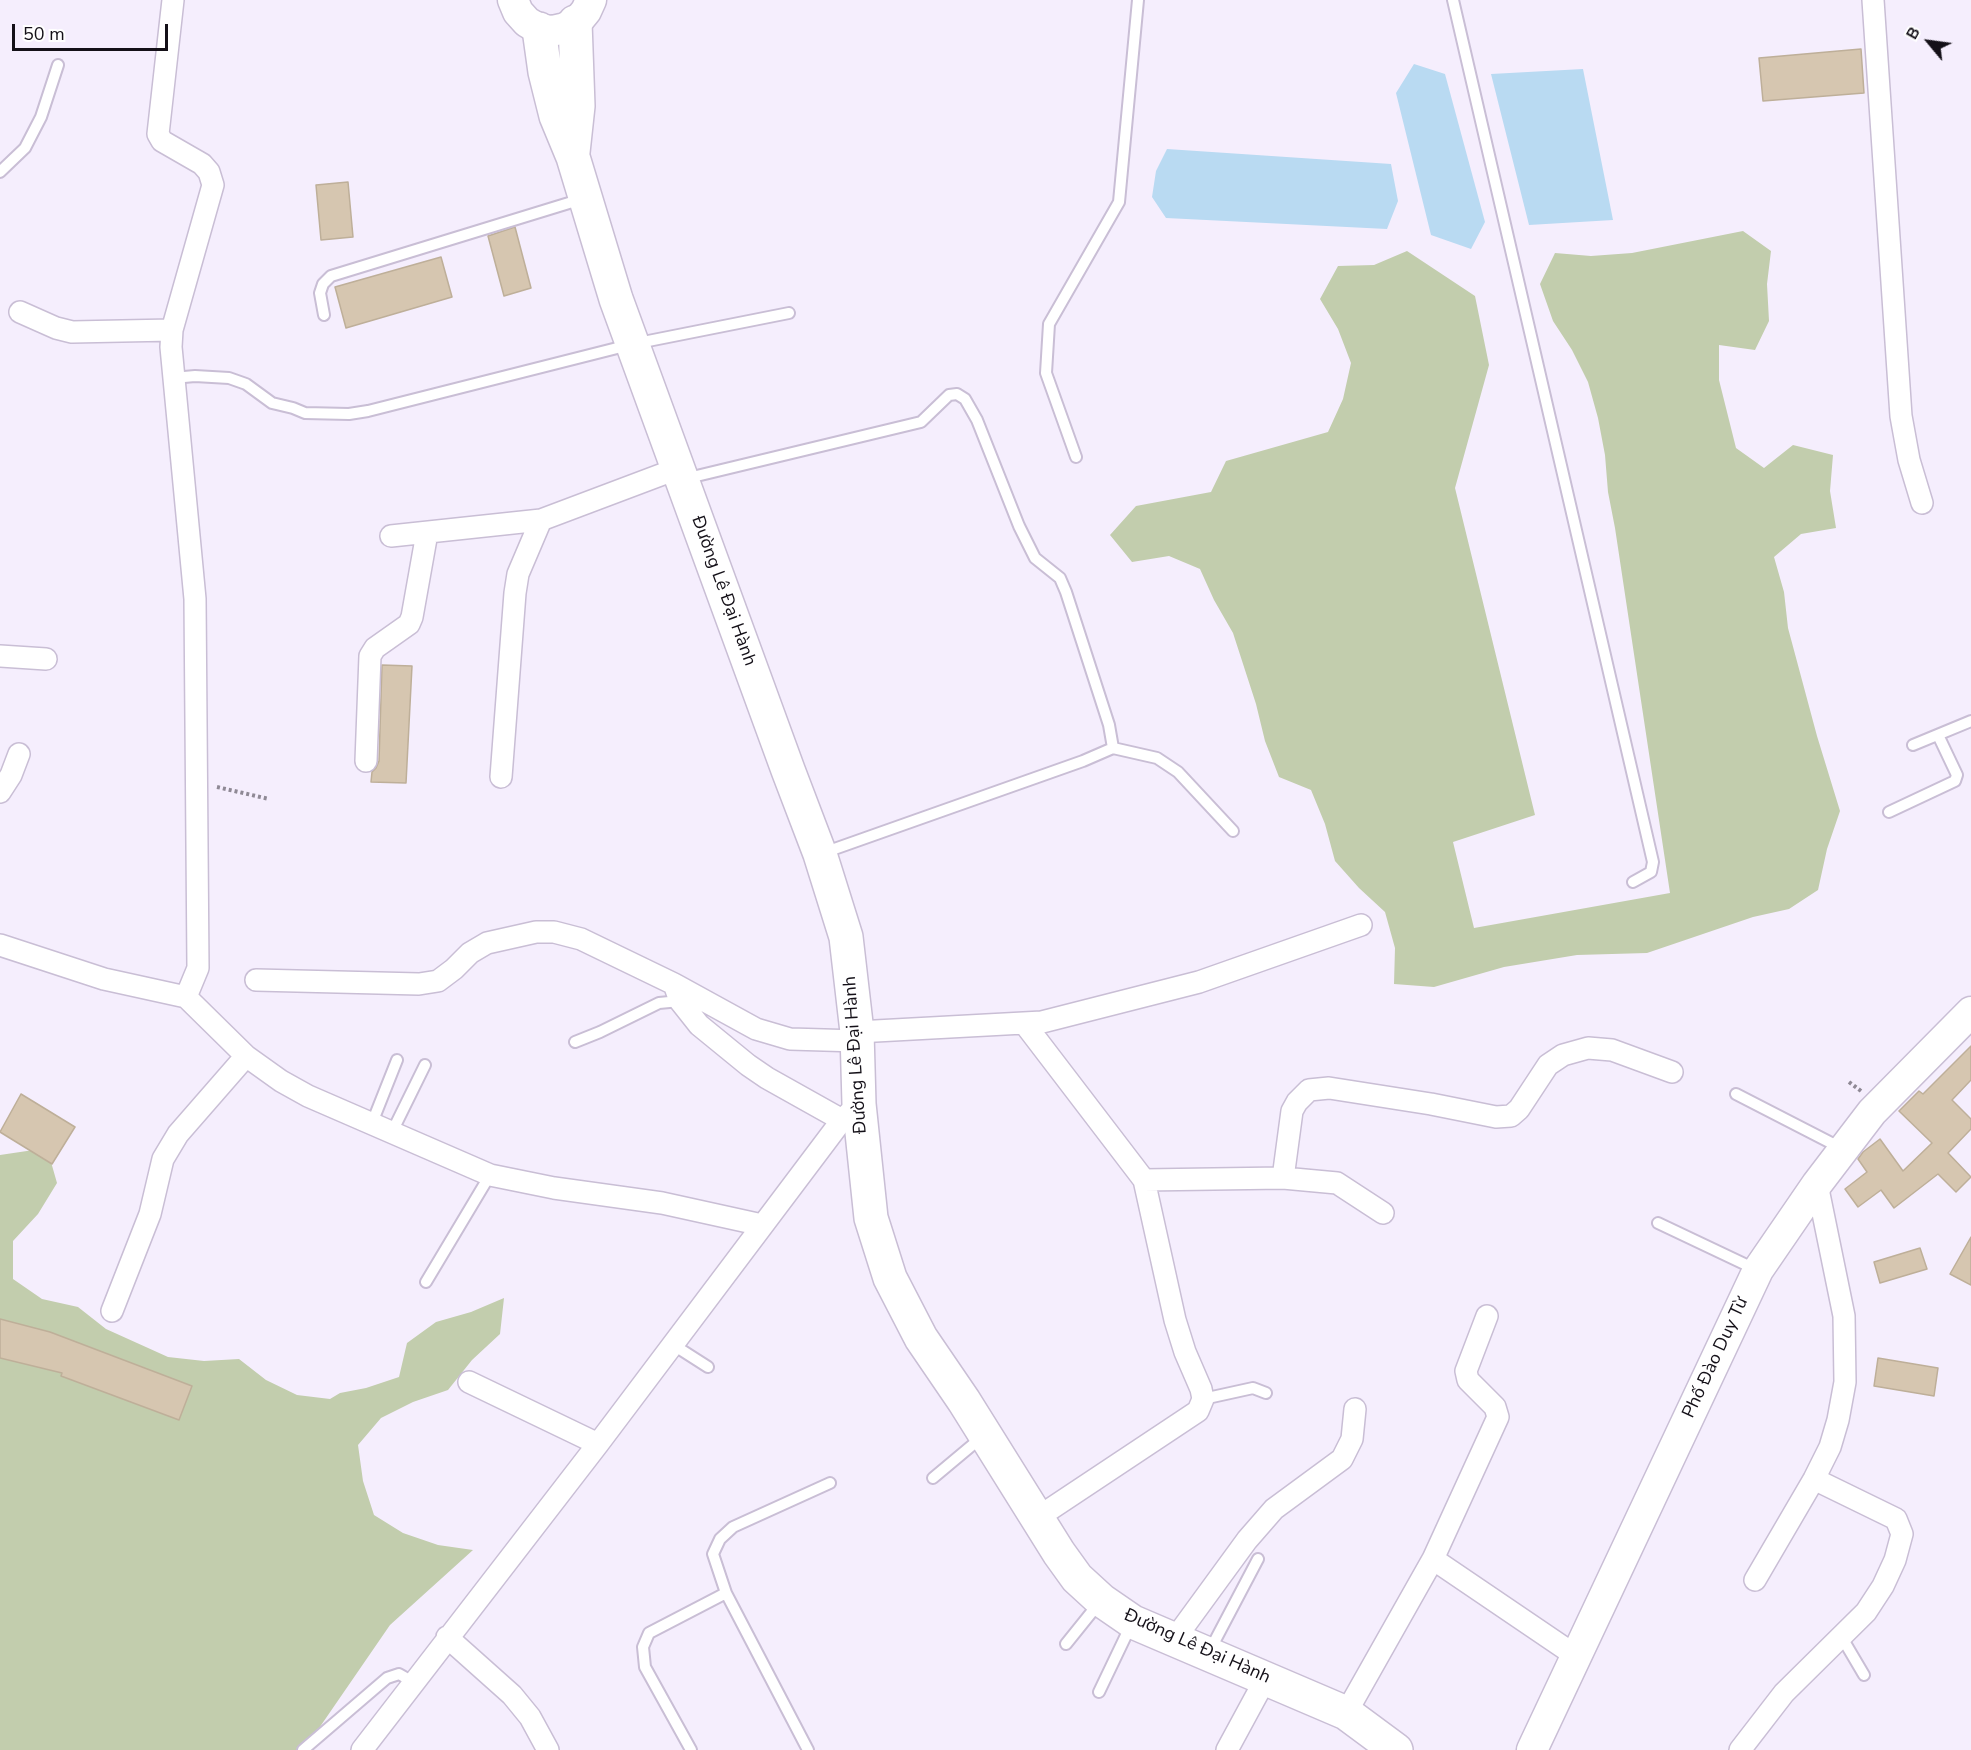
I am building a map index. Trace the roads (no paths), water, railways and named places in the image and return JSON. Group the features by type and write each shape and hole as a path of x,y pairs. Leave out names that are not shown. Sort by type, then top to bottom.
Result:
{"main road":[{"name":"Đường Lê Đại Hành","path":"573,157 583,11"},
{"name":"Đường Lê Đại Hành","path":"539,29 545,72 556,116 573,157 616,299 820,854 846,937 857,1037 851,1112 871,1218 890,1278 921,1338 1077,1578 1101,1600 1133,1622 1346,1713 1396,1750"}],"street":[{"path":"173,0 158,134 162,141 202,164 209,172 213,185 172,330 171,346 195,599 198,968 186,997"},
{"path":"513,0 518,12 527,22 539,29 552,31 565,28 583,11"},
{"path":"1873,0 1901,416 1909,460 1922,503"},
{"path":"20,312 56,328 72,332 172,330"},
{"path":"391,536 541,520 680,474"},
{"path":"501,777 516,584 541,520"},
{"path":"366,761 370,656 375,648 408,624 412,618 427,533"},
{"path":"0,656 46,659"},
{"path":"0,792 11,775 19,754"},
{"path":"256,980 419,984 438,981 470,953 487,943 536,932 554,932 581,939 677,992 756,1029 789,1039 857,1037 1042,1022 1199,982 1361,925"},
{"path":"1,950 104,979 186,997 246,1056 290,1086 489,1175 543,1186 662,1203 762,1225"},
{"path":"362,1750 598,1444 762,1225 851,1112 767,1078 699,1024 677,992"},
{"name":"Phố Đào Duy Từ","path":"1532,1750 1758,1270 1817,1184 1872,1112 1971,1012"},
{"path":"1024,1023 1144,1180 1175,1320 1203,1400 1198,1411 1037,1518"},
{"path":"1283,1178 1292,1111 1309,1090 1329,1088 1496,1117 1511,1116 1519,1109 1548,1065 1563,1056 1588,1048 1612,1050 1672,1072"},
{"path":"112,1311 150,1214 163,1159 177,1134 246,1056"},
{"path":"1144,1180 1283,1178 1337,1184 1383,1214"},
{"path":"1755,1580 1830,1447 1845,1382 1844,1316 1817,1184"},
{"path":"1346,1713 1433,1559 1498,1417 1495,1407 1468,1380 1466,1371 1487,1316"},
{"path":"469,1382 598,1444"},
{"path":"1174,1640 1247,1540 1274,1509 1342,1459 1352,1439 1355,1409"},
{"path":"1740,1750 1784,1693 1866,1612 1883,1586 1895,1560 1902,1534 1896,1519 1814,1479"},
{"path":"1433,1559 1576,1656"},
{"path":"447,1637 512,1695 530,1717 548,1750"},
{"path":"1227,1750 1266,1678"}],"lane":[{"path":"1076,457 1046,373 1049,324 1119,202 1138,0"},
{"path":"1453,0 1653,862 1651,872 1634,882"},
{"path":"0,172 25,148 41,117 58,65"},
{"path":"324,315 320,293 323,284 331,276 585,198"},
{"path":"174,378 195,376 229,378 246,384 272,403 305,413 349,414 633,344 789,313"},
{"path":"680,474 921,422 949,395 957,394 965,399 975,414 1019,526 1035,558 1060,578 1066,592 1109,725 1113,748"},
{"path":"1912,745 1971,721"},
{"path":"1889,812 1954,781 1957,775 1938,735"},
{"path":"820,854 1083,761 1113,748 1157,758 1178,772 1233,831"},
{"path":"575,1042 600,1032 677,992"},
{"path":"372,1123 398,1060"},
{"path":"392,1132 425,1065"},
{"path":"1736,1094 1844,1149"},
{"path":"426,1282 489,1175"},
{"path":"1658,1223 1758,1270"},
{"path":"672,1344 708,1367"},
{"path":"1203,1400 1253,1388 1266,1393"},
{"path":"933,1478 984,1435"},
{"path":"808,1750 726,1593 713,1554 720,1539 733,1527 830,1483"},
{"path":"1207,1654 1258,1559"},
{"path":"691,1750 645,1667 643,1647 649,1632 726,1593"},
{"path":"1066,1644 1101,1600"},
{"path":"1099,1692 1133,1622"},
{"path":"1840,1636 1864,1675"},
{"path":"303,1750 387,1678 399,1674 413,1682"}],"water":[{"path":"1414,64 1445,74 1485,222 1471,249 1431,235 1396,93"},
{"path":"1583,69 1613,220 1529,225 1491,74"},
{"path":"1167,149 1391,164 1398,201 1387,229 1166,218 1152,197 1156,171"}]}
